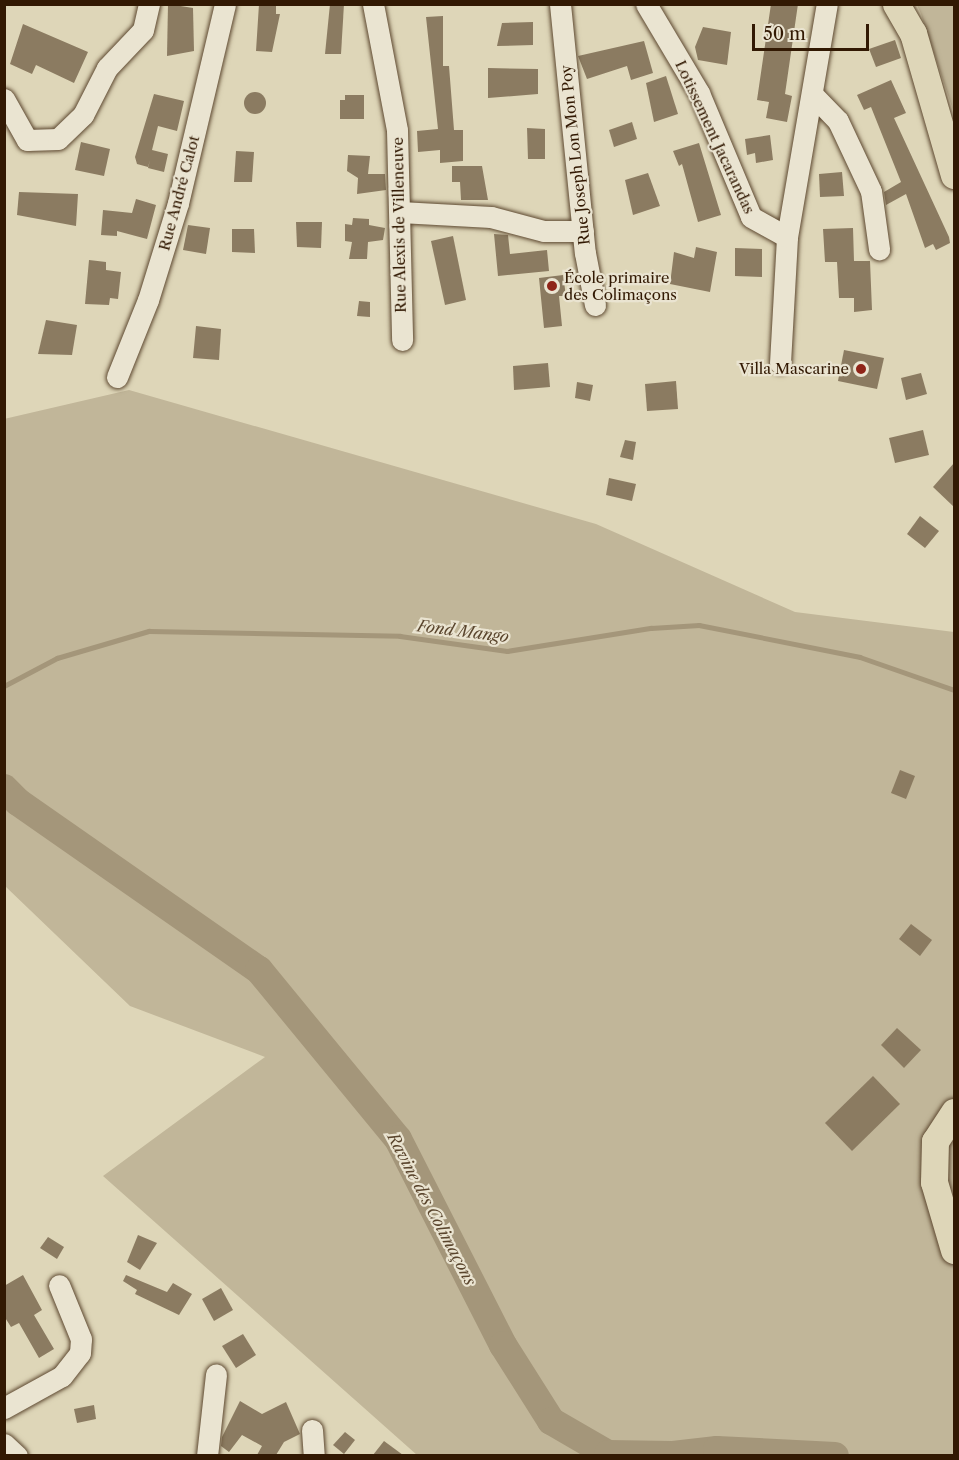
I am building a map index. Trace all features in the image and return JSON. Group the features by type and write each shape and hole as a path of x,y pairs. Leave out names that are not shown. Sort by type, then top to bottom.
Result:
{"main road":[{"path":"896,4 913,33 954,175"},
{"path":"954,1112 935,1141 934,1182 954,1250"}],"street":[{"path":"4,99 27,140 57,139 83,115 107,68 143,30 149,4"},
{"name":"Rue André Calot","path":"117,377 148,300 178,203 225,4"},
{"name":"Rue Alexis de Villeneuve","path":"373,4 397,130 402,340"},
{"name":"Rue Joseph Lon Mon Poy","path":"560,4 583,231 595,305"},
{"path":"780,363 787,237 826,4"},
{"name":"Lotissement Jacarandas","path":"656,10 699,93 751,217 787,237"},
{"path":"812,94 838,121 871,191 879,249"},
{"path":"400,212 491,217 544,231 583,231"},
{"path":"4,1408 62,1376 80,1353 81,1339 59,1285"},
{"path":"207,1455 216,1374"},
{"path":"312,1430 314,1455"},
{"path":"4,1444 17,1455"}],"shaded area":[{"path":"917,5 954,5 954,113 921,14"},
{"path":"129,390 596,524 795,612 954,632 954,1455 417,1455 103,1176 265,1057 130,1006 5,886 4,419"}],"building":[{"path":"168,4 193,8 194,51 167,56"},
{"path":"259,4 276,4 276,14 280,14 272,52 256,51"},
{"path":"330,4 344,4 341,54 325,54"},
{"path":"771,4 798,4 785,94 792,96 787,122 766,118 769,102 757,100"},
{"path":"443,16 443,66 449,66 454,130 463,130 463,161 440,163 440,150 418,152 417,131 438,129 426,17"},
{"path":"533,22 533,45 497,46 502,23"},
{"path":"23,24 88,52 74,83 36,65 32,74 10,64"},
{"path":"703,27 731,32 727,65 698,60 695,47"},
{"path":"895,40 901,58 876,67 869,49"},
{"path":"644,41 653,73 631,80 627,66 587,79 578,56"},
{"path":"488,68 538,69 538,94 488,98"},
{"path":"666,76 678,114 654,122 646,83"},
{"path":"891,80 906,113 894,118 949,237 950,243 936,250 933,244 925,248 906,194 886,205 884,192 901,182 871,107 864,110 857,95"},
{"path":"255,92 263,95 266,103 263,111 255,114 247,111 244,103 247,95"},
{"path":"154,94 184,101 177,131 158,126 152,150 168,154 164,172 148,168 150,160 148,167 137,164 135,157"},
{"path":"345,95 364,95 364,119 340,119 340,100 345,100"},
{"path":"632,122 637,139 614,147 609,130"},
{"path":"527,128 545,129 545,159 528,159"},
{"path":"770,135 773,160 756,163 755,153 747,155 745,139"},
{"path":"81,142 110,149 104,176 75,170"},
{"path":"699,143 721,215 698,222 682,164 679,166 673,151"},
{"path":"236,151 254,152 252,182 234,182"},
{"path":"348,155 370,156 368,174 385,174 386,190 357,194 358,178 347,171"},
{"path":"452,166 482,166 488,200 461,200 460,182 452,182"},
{"path":"842,172 844,196 820,197 819,174"},
{"path":"648,173 660,206 633,215 625,180"},
{"path":"19,192 78,194 76,226 17,215"},
{"path":"136,199 156,205 147,239 117,231 117,236 101,235 103,210 132,213"},
{"path":"353,218 369,219 369,225 385,228 383,240 368,242 367,259 349,259 352,242 345,241 345,224 352,225"},
{"path":"296,222 322,222 321,248 297,247"},
{"path":"188,225 210,228 206,254 183,250"},
{"path":"853,228 854,261 870,261 872,310 854,312 854,298 839,298 837,262 825,262 823,229"},
{"path":"232,229 254,229 255,253 232,252"},
{"path":"494,234 508,235 510,254 547,250 549,271 498,276"},
{"path":"453,236 466,300 445,305 431,241"},
{"path":"696,247 717,252 710,292 670,284 674,252 694,258"},
{"path":"735,248 762,249 762,277 735,276"},
{"path":"89,260 106,262 106,270 121,272 118,299 110,298 109,305 85,304"},
{"path":"563,275 566,296 559,296 562,326 544,328 539,278"},
{"path":"359,301 370,302 370,317 357,316"},
{"path":"46,320 77,325 72,355 38,354"},
{"path":"196,326 221,329 219,360 193,358"},
{"path":"844,350 884,358 877,389 838,381"},
{"path":"548,363 550,387 514,390 513,366"},
{"path":"921,373 927,394 906,400 901,378"},
{"path":"676,381 678,409 647,411 645,384"},
{"path":"577,382 593,385 590,401 575,398"},
{"path":"923,430 929,455 895,463 889,438"},
{"path":"625,440 636,442 633,460 620,457"},
{"path":"954,463 954,507 933,487"},
{"path":"609,478 636,484 632,501 606,495"},
{"path":"920,516 939,531 925,548 907,534"},
{"path":"900,770 915,776 906,799 891,793"},
{"path":"911,924 932,940 920,956 899,939"},
{"path":"897,1028 921,1050 904,1068 881,1045"},
{"path":"873,1076 900,1104 852,1151 825,1123"},
{"path":"138,1235 157,1243 140,1270 127,1262"},
{"path":"48,1237 64,1247 57,1259 40,1248"},
{"path":"23,1275 42,1310 34,1315 54,1349 39,1358 19,1323 11,1327 4,1316 4,1286"},
{"path":"126,1275 167,1292 173,1283 192,1294 179,1315 135,1294 137,1290 123,1281"},
{"path":"221,1288 233,1310 214,1321 202,1299"},
{"path":"243,1334 256,1355 236,1368 222,1346"},
{"path":"240,1401 262,1414 286,1402 300,1434 284,1442 276,1455 257,1455 262,1446 242,1435 229,1452 221,1446 222,1437"},
{"path":"94,1405 96,1419 77,1423 74,1409"},
{"path":"345,1432 355,1440 344,1454 333,1445"},
{"path":"384,1441 403,1455 373,1455"}],"waterway":[{"name":"Fond Mango","path":"4,686 57,658 149,631 400,636 507,651 651,628 699,625 860,657 954,690"},
{"name":"Ravine des Colimaçons","path":"4,788 18,802 259,970 398,1139 503,1345 551,1421 608,1454 673,1455 717,1450 835,1456"}],"place":[{"name":"École primaire des Colimaçons","path":"552,286"},
{"name":"Villa Mascarine","path":"861,369"}]}
